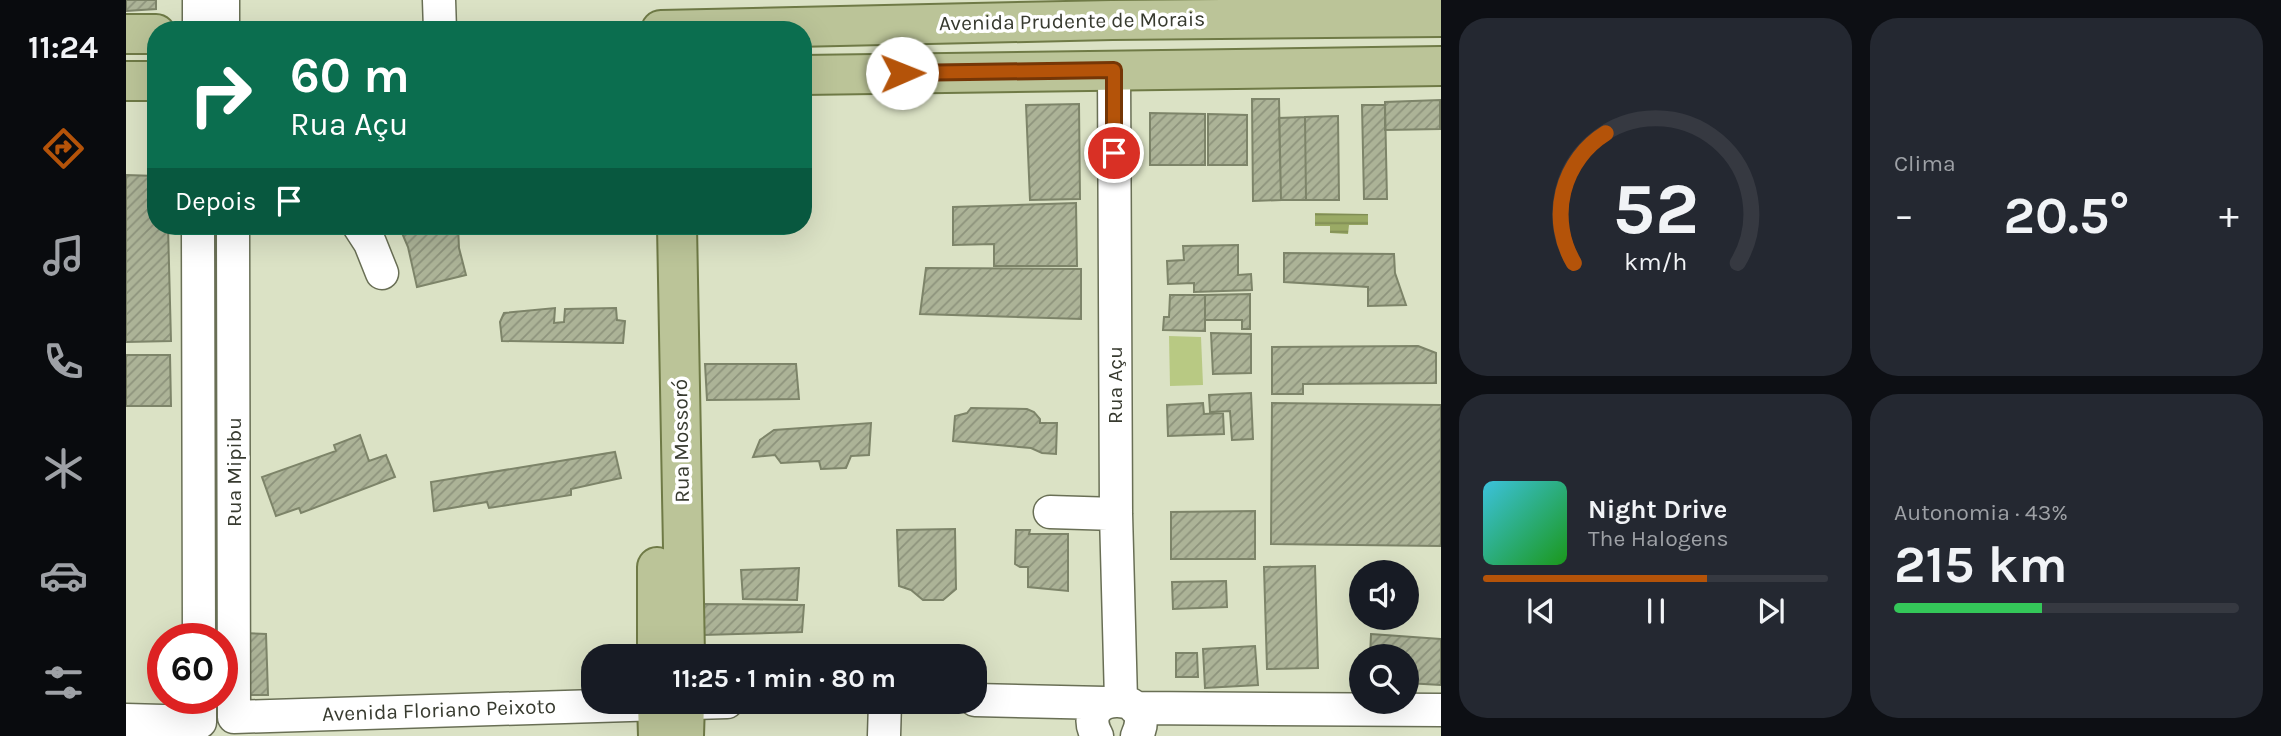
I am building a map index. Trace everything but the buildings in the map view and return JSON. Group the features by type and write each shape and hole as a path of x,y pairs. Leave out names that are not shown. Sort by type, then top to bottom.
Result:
{"main road":[{"path":"654,0 654,21"},
{"path":"676,0 676,21"},
{"name":"Avenida Prudente de Morais","path":"812,26 905,24 1112,10 1441,17"},
{"path":"902,73 905,24"},
{"path":"126,34 147,34"},
{"path":"812,75 1441,66"},
{"path":"126,81 147,80"},
{"name":"Rua Mossoró","path":"654,235 657,644"},
{"name":"Rua Mossoró","path":"677,235 685,644"},
{"path":"657,714 658,736"},
{"path":"684,736 685,714"}],"street":[{"path":"199,0 200,21"},
{"path":"223,0 223,21"},
{"path":"439,0 440,21"},
{"name":"Rua Açu","path":"1097,736 1095,715 1124,712 1116,513 1114,70"},
{"name":"Rua Mipibu","path":"198,235 199,623"},
{"name":"Rua Mipibu","path":"233,235 241,727"},
{"path":"365,235 382,273"},
{"path":"1050,512 1116,513"},
{"path":"987,701 1124,712 1441,710"},
{"name":"Avenida Floriano Peixoto","path":"197,719 216,713 241,727 430,723 581,709"},
{"path":"884,736 885,714"},
{"path":"126,720 197,719"}],"shaded area":[{"path":"1315,213 1368,214 1368,225 1349,225 1348,234 1330,233 1330,226 1315,226"},
{"path":"1169,336 1201,337 1203,385 1170,386"}],"route":[{"path":"902,73 1114,70 1114,153"}]}
